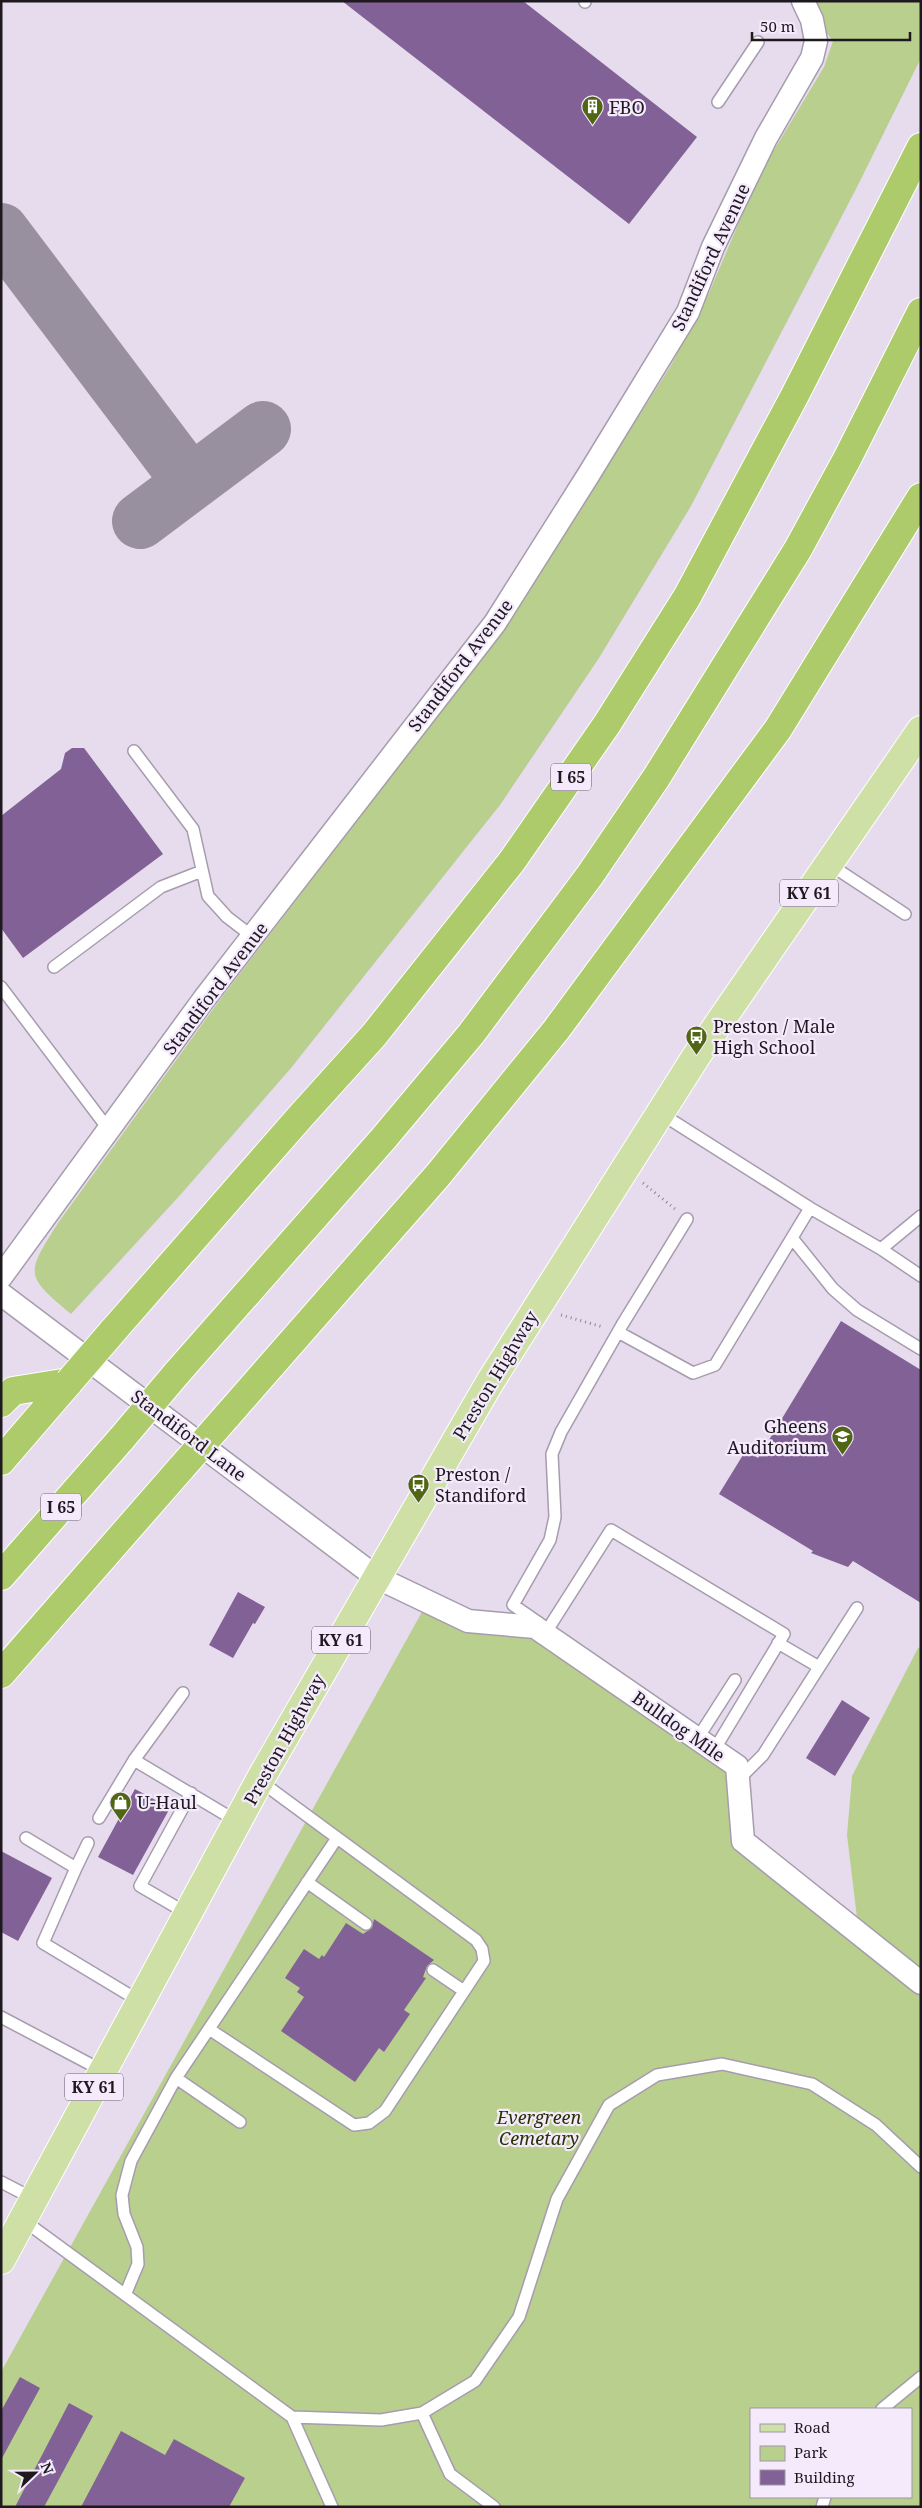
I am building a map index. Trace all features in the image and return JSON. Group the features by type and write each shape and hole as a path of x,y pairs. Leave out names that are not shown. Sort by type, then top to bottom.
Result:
{"highway":[{"name":"I 65","path":"1,1461 380,1028 512,861 607,724 692,589 921,147"},
{"name":"I 65","path":"1,1576 376,1146 470,1034 590,875 656,778 798,549 847,459 921,312"},
{"path":"1,1674 438,1175 556,1030 778,729 921,497"},
{"path":"1,1403 13,1391 69,1382"}],"main road":[{"name":"Preston Highway","path":"1,2260 260,1780 376,1577 536,1307 697,1055 921,730"}],"street":[{"name":"Standiford Avenue","path":"1,1276 253,937 495,623 688,312 713,247 737,196 766,138 812,58 816,41 812,20 803,1"},
{"name":"Standiford Lane","path":"1,1294 376,1577"},
{"name":"Bulldog Mile","path":"376,1577 468,1622 535,1627 739,1772 743,1841 921,1983"}],"lane":[{"path":"718,102 758,42"},
{"path":"134,750 193,829 208,896 226,916 253,937"},
{"path":"829,864 905,914"},
{"path":"54,967 161,887 202,871"},
{"path":"1,987 109,1130"},
{"path":"660,1114 810,1208 881,1248 921,1276"},
{"path":"618,1332 693,1373 715,1365 810,1208"},
{"path":"881,1248 921,1216"},
{"path":"468,1622 503,1617 514,1605 550,1540 555,1517 552,1454 561,1432 618,1332 687,1219"},
{"path":"792,1238 833,1289 857,1310 921,1349"},
{"path":"548,1629 612,1530 784,1634 719,1742"},
{"path":"514,1605 640,1692 703,1730 719,1742 736,1760 739,1772 763,1755 857,1608"},
{"path":"778,1643 819,1667"},
{"path":"703,1730 735,1680"},
{"path":"99,1818 134,1760 183,1693"},
{"path":"134,1760 238,1822"},
{"path":"209,2029 354,2125 369,2123 385,2111 484,1961 482,1950 476,1940 260,1780"},
{"path":"188,1914 140,1886 191,1793"},
{"path":"26,1838 76,1868"},
{"path":"125,2295 138,2264 137,2247 124,2214 122,2195 131,2161 176,2078 337,1838"},
{"path":"88,1843 43,1943 140,2002"},
{"path":"307,1882 366,1924"},
{"path":"433,1970 464,1991"},
{"path":"1,2017 103,2072"},
{"path":"292,2417 381,2420 422,2413 475,2381 519,2317 557,2199 609,2105 657,2075 722,2064 812,2084 876,2125 921,2167"},
{"path":"176,2078 240,2122"},
{"path":"1,2182 29,2210 125,2295 292,2417 332,2507"},
{"path":"883,2408 921,2378"},
{"path":"422,2413 450,2474 494,2507"}],"path":[{"path":"625,1168 687,1219"},
{"path":"536,1307 618,1332"}],"green space":[{"path":"802,1 921,1 921,58 856,189 691,506 599,658 500,805 291,1068 182,1193 71,1314 45,1290 38,1282 35,1273 40,1253 58,1223 219,1001 425,732 529,589 670,367 709,293 759,175 824,67 833,41"},
{"name":"Evergreen Cemetary","path":"428,1601 535,1627 737,1766 743,1841 921,1983 921,2507 1,2507 1,2372"},
{"path":"921,1647 921,1975 858,1926 847,1835 852,1776 918,1648"}],"building":[{"name":"FBO","path":"342,1 523,1 697,137 629,224"},
{"path":"72,748 84,748 163,854 23,958 1,928 1,816 61,769 65,753"},
{"name":"Gheens Auditorium","path":"841,1321 921,1370 921,1603 853,1561 848,1567 811,1553 813,1551 719,1494 746,1450 758,1458"},
{"path":"238,1592 265,1607 255,1624 253,1623 233,1658 209,1645"},
{"path":"842,1700 870,1718 835,1776 806,1758"},
{"path":"135,1789 170,1808 133,1875 98,1857"},
{"path":"1,1851 52,1878 18,1941 1,1932"},
{"path":"374,1919 434,1960 427,1966 423,1977 426,1978 404,2010 410,2014 384,2052 379,2048 355,2082 281,2031 304,1997 297,1992 300,1988 285,1978 304,1949 319,1959 322,1955 324,1957 346,1923 363,1934 372,1928"},
{"path":"20,2377 40,2388 1,2460 1,2411"},
{"path":"69,2403 93,2416 44,2507 15,2507"},
{"path":"121,2431 165,2455 174,2439 245,2478 229,2507 81,2507"}],"taxiway":[{"path":"1,231 191,483"},
{"path":"140,521 263,429"}],"place":[{"name":"FBO","path":"593,126"},
{"name":"Preston / Male High School","path":"697,1055"},
{"name":"Gheens Auditorium","path":"843,1455"},
{"name":"Preston / Standiford","path":"419,1503"},
{"name":"U-Haul","path":"121,1821"}]}
